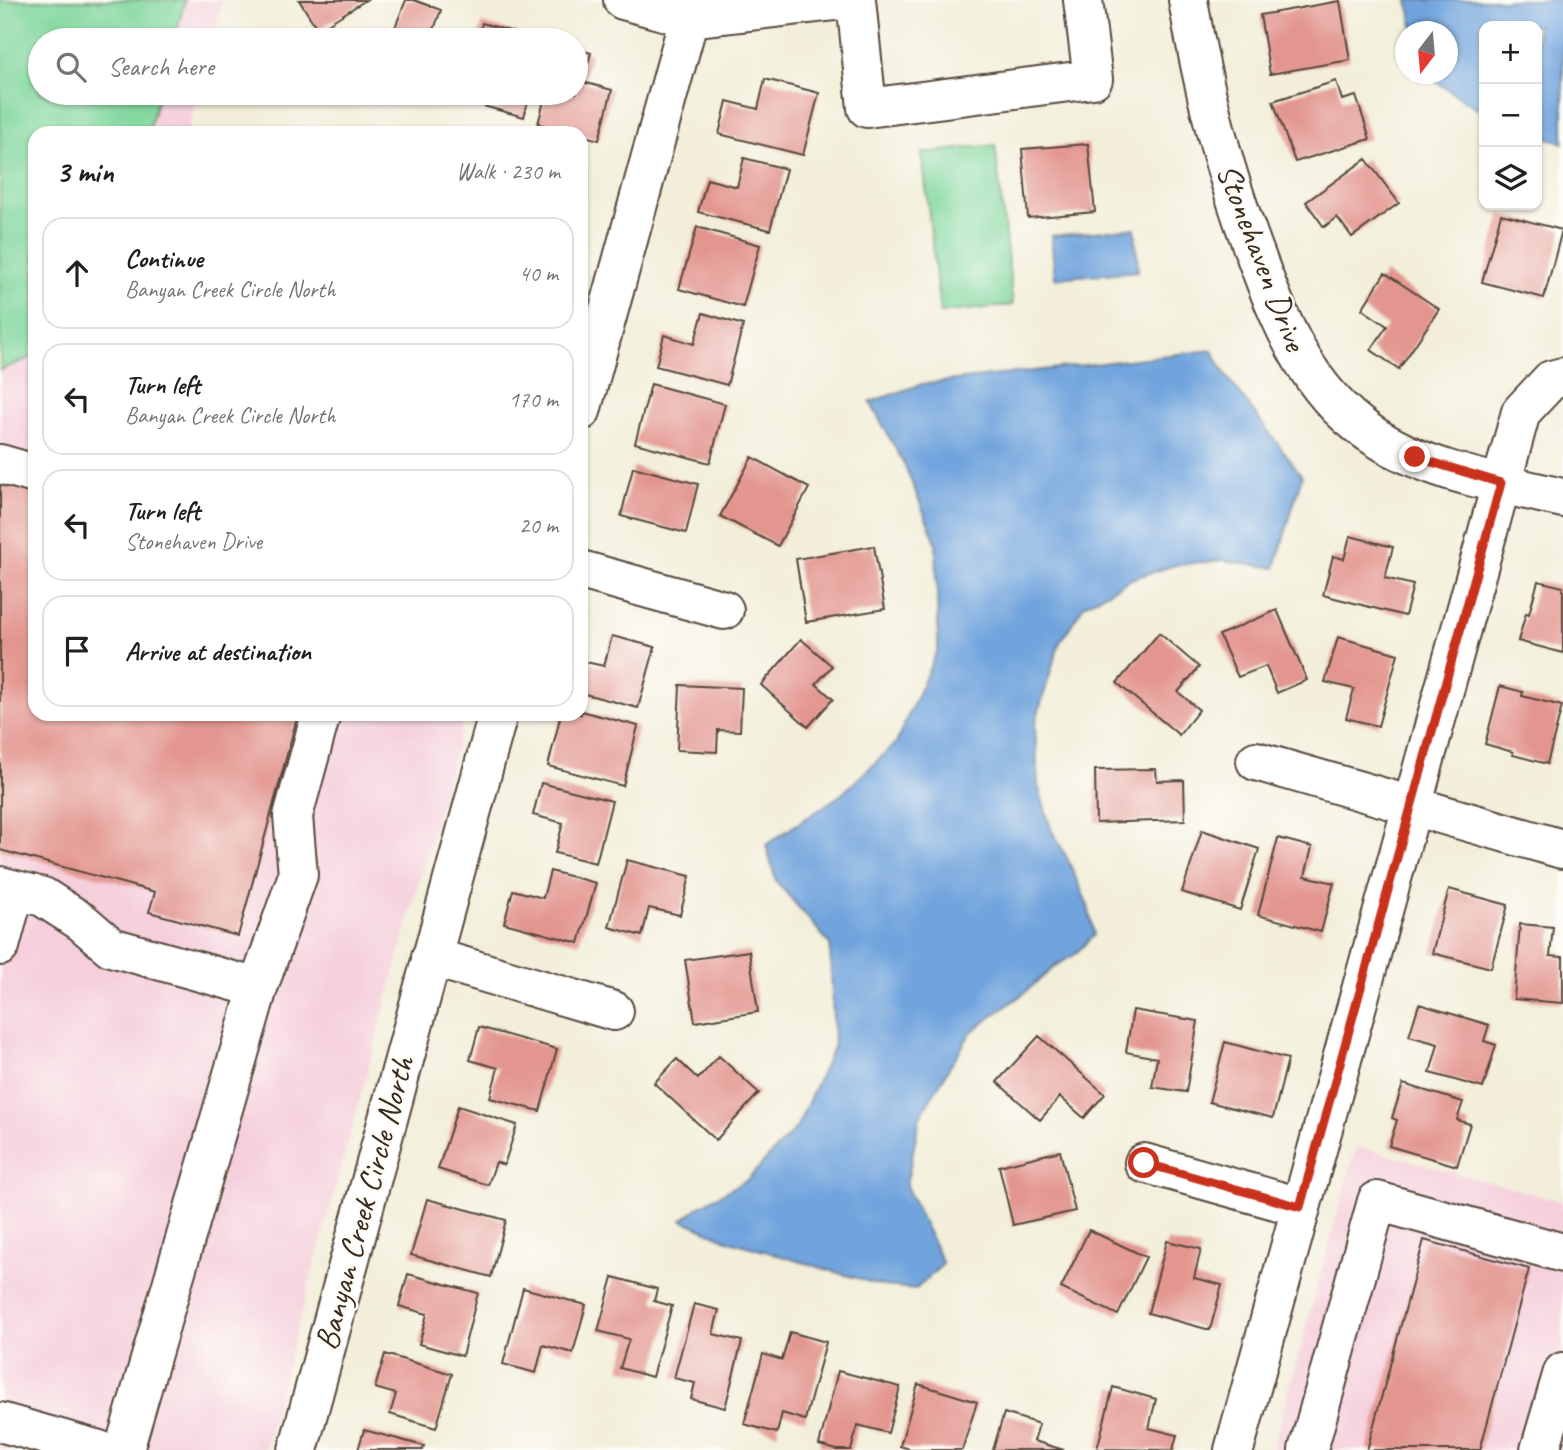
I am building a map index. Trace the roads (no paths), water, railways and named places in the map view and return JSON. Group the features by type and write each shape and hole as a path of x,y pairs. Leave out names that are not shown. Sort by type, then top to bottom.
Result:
{"street":[{"path":"623,0 689,18 844,0"},
{"path":"856,0 867,108 1093,79 1083,0"},
{"name":"Stonehaven Drive","path":"1188,0 1213,124 1232,192 1271,298 1301,361 1329,399 1368,433 1415,457 1563,498"},
{"path":"588,356 689,18"},
{"path":"1234,1450 1521,412 1551,380 1563,377"},
{"path":"0,464 28,472"},
{"path":"588,572 724,610"},
{"path":"124,1450 258,988 298,875 292,816 319,721"},
{"name":"Banyan Creek Circle North","path":"298,1450 496,721"},
{"path":"1256,761 1562,849"},
{"path":"0,946 8,888 43,897 82,922 111,947 258,988"},
{"path":"431,957 614,1011"},
{"path":"1144,1163 1300,1207"},
{"path":"1308,1450 1377,1201 1563,1253"},
{"path":"1540,1450 1563,1371"},
{"path":"0,1422 99,1450"}],"water":[{"path":"1408,0 1563,0 1563,143 1542,136 1542,21 1479,21 1479,110 1439,84 1458,84 1458,21 1412,21"},
{"path":"1135,228 1138,271 1055,278 1051,236"},
{"path":"1212,350 1225,374 1302,476 1275,568 1224,560 1175,565 1131,579 1084,605 1059,644 1035,724 1038,785 1051,829 1088,906 1094,935 1074,955 1058,964 971,1032 920,1116 906,1186 943,1264 916,1289 883,1286 730,1241 682,1220 700,1206 748,1179 797,1127 834,1045 830,944 776,881 766,845 842,794 896,743 938,649 936,542 905,466 870,402 922,384"}]}
